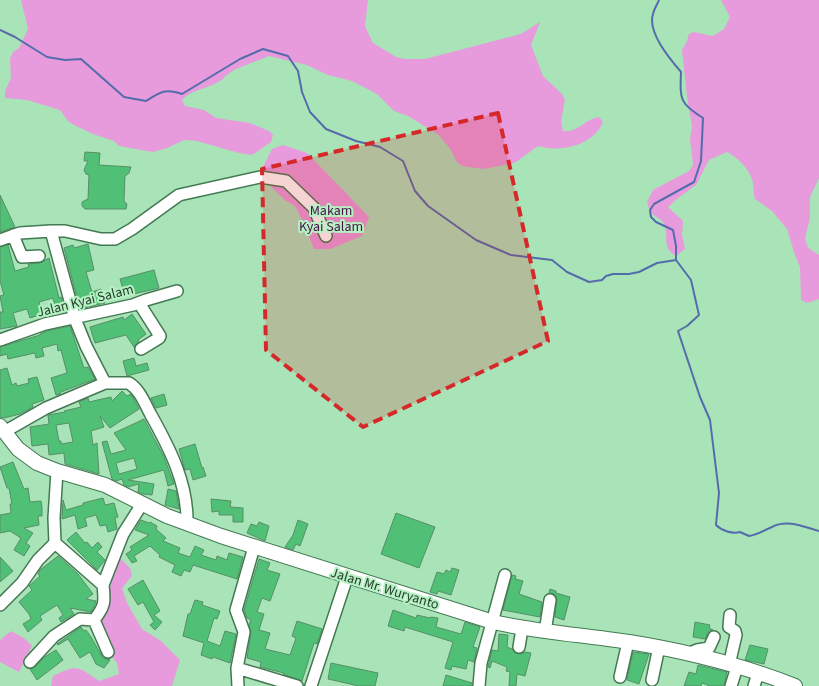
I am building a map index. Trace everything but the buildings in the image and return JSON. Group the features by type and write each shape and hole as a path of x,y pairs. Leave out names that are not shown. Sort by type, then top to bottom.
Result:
{"main road":[{"name":"Jalan Mr. Wuryanto","path":"2,429 18,450 37,463 56,471 105,485 187,524 254,547 493,622 522,629 659,647 733,666 756,680 795,686"}],"street":[{"path":"0,240 20,233 51,231 65,231 101,239 115,239 179,195 260,177 286,181 314,208 326,236"},
{"path":"51,231 76,319 86,346 105,383"},
{"path":"13,235 22,257 39,256"},
{"name":"Jalan Kyai Salam","path":"0,340 44,324 76,319 177,291"},
{"path":"138,303 160,336 141,349"},
{"path":"2,429 105,383 129,382 141,396 177,466 185,492 187,524"},
{"path":"56,471 55,543 103,585"},
{"path":"94,620 102,610 104,604 103,585 123,534 142,504"},
{"path":"0,605 22,583 38,560 55,543"},
{"path":"238,686 237,668 244,632 236,610 254,547"},
{"path":"479,686 481,663 505,575"},
{"path":"311,686 348,577"},
{"path":"545,632 550,600"},
{"path":"730,615 729,627 735,631 736,635 731,686"},
{"path":"30,662 54,636 80,620 94,620"},
{"path":"94,620 108,652"},
{"path":"518,647 522,629"},
{"path":"688,654 709,648 714,637"},
{"path":"620,676 628,642"},
{"path":"652,680 659,647"},
{"path":"237,668 297,686"}],"highlighted area":[{"path":"498,113 548,341 363,427 266,350 262,169"}],"green space":[{"path":"21,0 368,0 365,26 373,43 396,57 404,59 425,59 521,34 540,22 531,45 543,76 562,94 565,100 561,121 563,131 573,130 594,118 599,117 603,122 599,130 585,142 576,145 566,148 538,146 516,162 483,169 462,166 457,162 451,150 439,135 408,116 394,111 377,94 352,81 328,75 307,65 269,56 236,69 219,82 191,93 182,100 185,106 204,110 216,118 250,123 269,131 273,135 271,142 252,155 197,141 184,140 153,152 119,146 114,141 74,125 68,121 60,110 27,100 5,98 5,91 11,78 10,59 13,52 19,48 28,29"},
{"path":"721,0 819,0 819,178 810,197 810,218 805,238 808,248 819,255 819,299 807,303 801,300 800,267 787,229 772,211 755,199 753,181 748,171 731,154 727,152 709,160 696,185 668,207 683,221 682,235 685,249 676,256 668,248 666,228 663,222 651,212 647,202 653,190 689,171 693,165 690,139 692,126 682,50 689,34 694,32 713,36 724,29 730,17"},
{"name":"Makam Kyai Salam","path":"283,145 307,153 369,217 362,236 330,249 314,249 295,206 286,201 263,179 264,165 272,149"},
{"path":"120,558 130,568 132,576 122,588 127,603 142,629 161,641 180,660 172,686 51,686 53,676 73,668 86,672 99,681 119,674 117,663 99,641 100,621 107,603 116,559"},
{"path":"11,631 24,638 32,646 19,672 0,662 0,640"}],"waterway":[{"path":"659,0 653,14 653,29 661,45 681,72 681,94 685,104 703,118 701,161 694,182 654,204 650,210 651,217 656,222 673,230 676,259"},
{"path":"0,30 47,57 65,60 81,59 124,97 146,101 155,95 167,91 182,94 240,59 263,49 288,56 298,71 302,92 310,112 326,129 356,141 380,147 403,161 415,191 428,206 476,240 511,255 552,260 567,272 589,282 602,280 606,276 613,274 639,272 657,263 676,260 691,280 699,315 678,331 700,397 710,420 719,493 716,525 727,532 740,532 749,536 784,524 796,524 819,531"}]}
